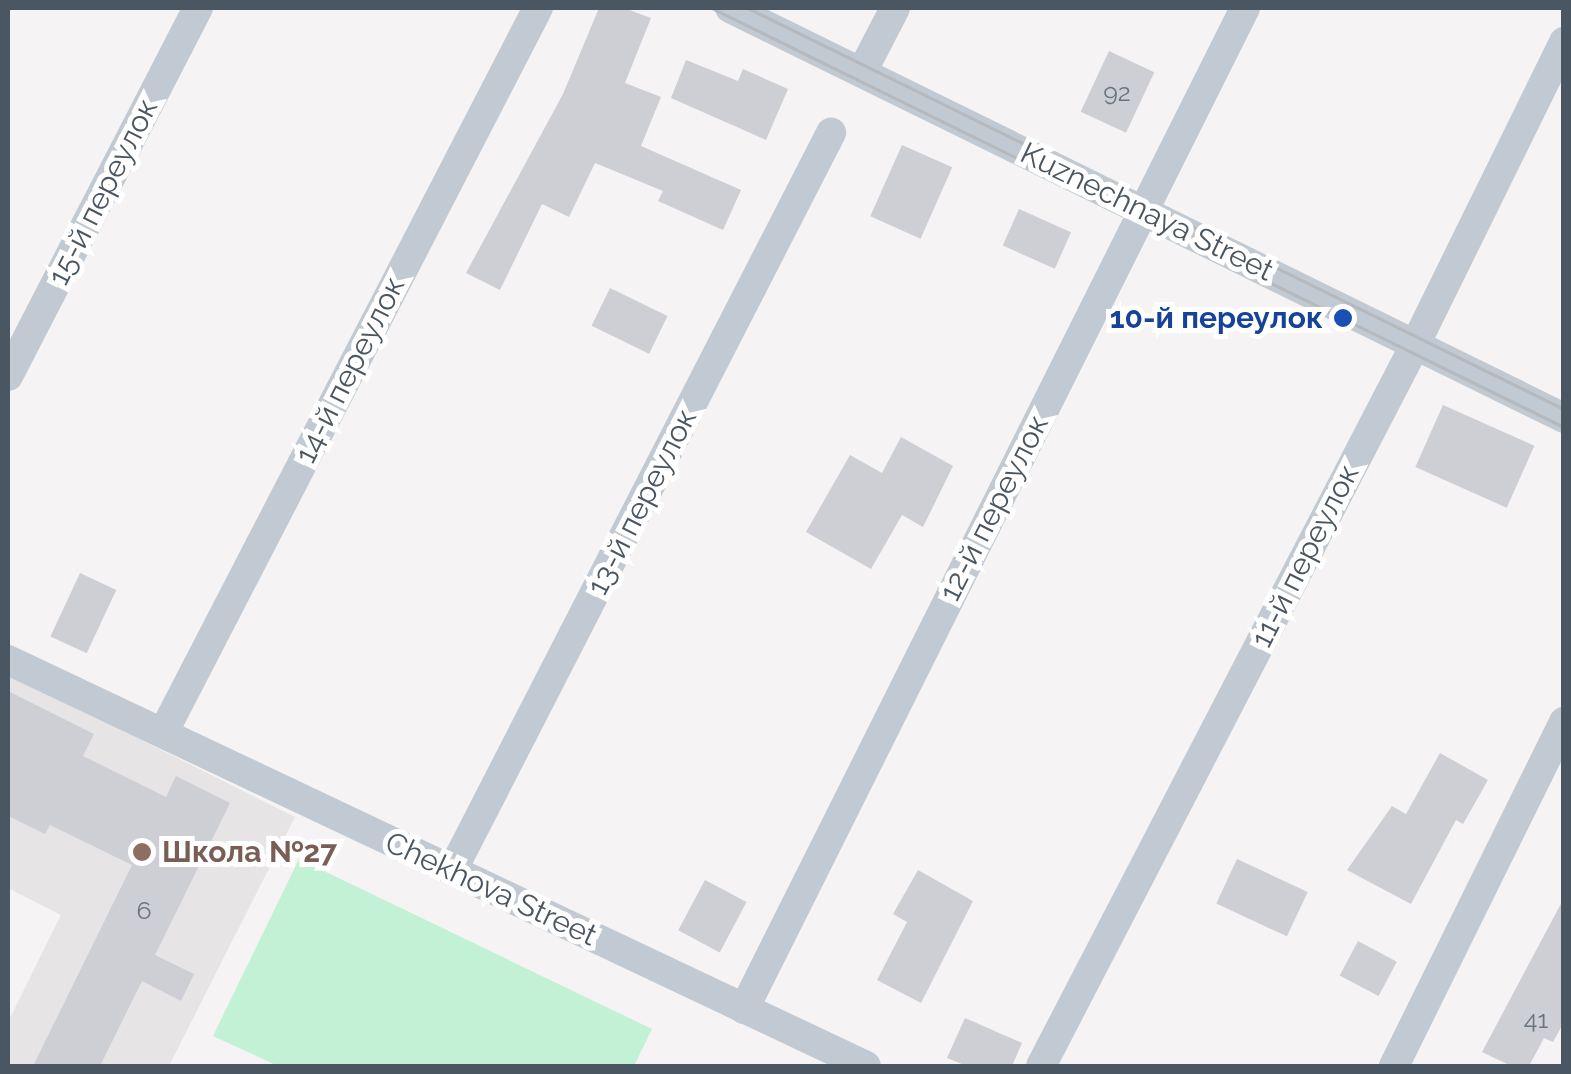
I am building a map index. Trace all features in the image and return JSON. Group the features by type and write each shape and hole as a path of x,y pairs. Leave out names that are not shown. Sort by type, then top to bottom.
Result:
{"street":[{"name":"15-й переулок","path":"8,376 198,8"},
{"name":"14-й переулок","path":"163,733 538,8"},
{"name":"Kuznechnaya Street","path":"730,8 1564,418"},
{"path":"862,72 895,8"},
{"name":"12-й переулок","path":"744,1009 1245,8"},
{"name":"11-й переулок","path":"1040,1066 1415,345 1564,42"},
{"name":"13-й переулок","path":"452,870 831,133"},
{"name":"Chekhova Street","path":"8,660 866,1066"},
{"path":"1394,1066 1564,722"}],"shaded area":[{"name":"Школа №27","path":"8,673 295,817 169,1066 8,1066 8,1022 61,915 8,888"}],"green space":[{"path":"299,859 652,1029 634,1066 278,1066 213,1036"}],"building":[{"path":"599,8 624,8 651,18 625,83 661,97 641,146 741,190 723,230 658,201 663,191 595,163 569,217 542,204 500,290 466,273 563,94"},
{"path":"1109,51 1154,72 1126,133 1081,112"},
{"path":"686,60 738,81 743,69 788,89 766,140 671,98"},
{"path":"902,145 952,167 921,239 870,216"},
{"path":"1019,209 1071,232 1055,269 1003,246"},
{"path":"610,288 668,316 649,354 592,326"},
{"path":"1443,405 1534,446 1507,508 1415,467"},
{"path":"901,437 953,466 923,527 902,515 871,569 806,532 850,455 882,473"},
{"path":"80,573 116,590 87,653 50,636"},
{"path":"8,691 94,734 83,756 166,797 176,776 230,803 155,955 194,974 181,1001 142,981 100,1066 33,1066 132,865 50,825 45,834 8,816"},
{"path":"1440,753 1488,780 1463,824 1456,820 1411,904 1347,870 1392,806 1406,814"},
{"path":"1237,859 1308,892 1287,936 1216,903"},
{"path":"918,870 973,901 921,1003 877,980 907,922 893,914"},
{"path":"705,880 746,902 720,952 678,930"},
{"path":"1564,898 1564,1022 1553,1042 1544,1038 1529,1066 1511,1066 1482,1052"},
{"path":"1358,941 1397,962 1379,996 1340,975"},
{"path":"965,1018 1022,1043 1012,1066 967,1066 947,1058"}],"tram line":[{"path":"712,8 1564,427"},
{"path":"748,8 1564,409"}],"place":[{"name":"10-й переулок","path":"1343,318"},
{"name":"Школа №27","path":"142,852"}]}
